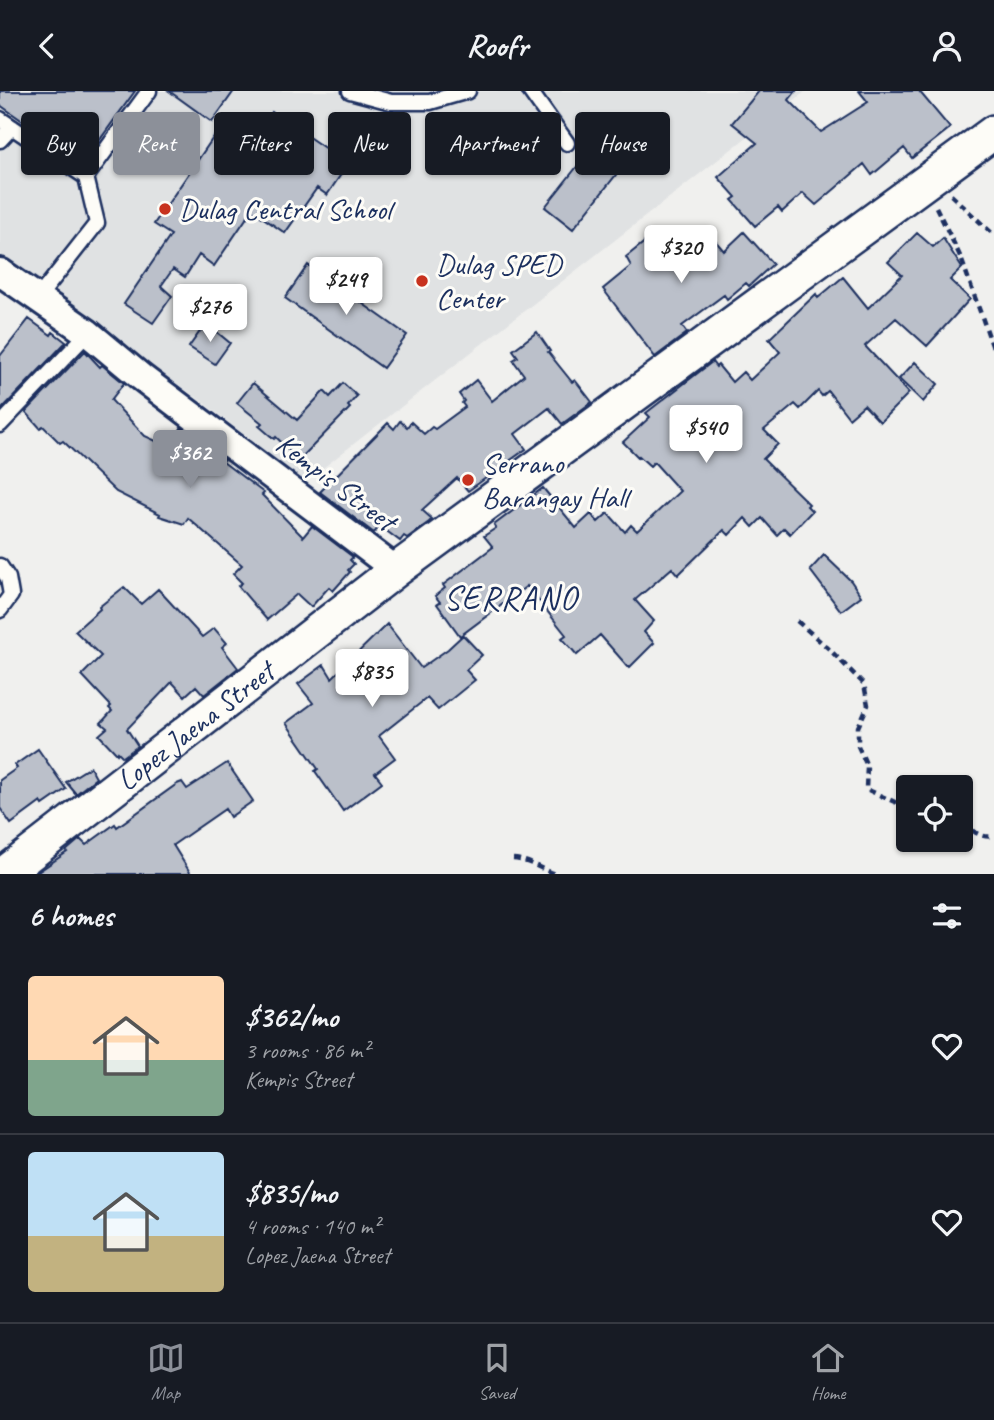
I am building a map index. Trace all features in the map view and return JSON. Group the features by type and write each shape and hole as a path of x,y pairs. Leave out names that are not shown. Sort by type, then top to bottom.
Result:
{"street":[{"name":"Lopez Jaena Street","path":"4,874 396,570 994,132"},
{"name":"Kempis Street","path":"0,272 88,333 141,377 396,570"}],"lane":[{"path":"86,177 149,91"},
{"path":"350,91 391,102 430,102 468,91"},
{"path":"530,91 567,143"},
{"path":"0,140 6,123 86,177 97,222 38,298"},
{"path":"0,425 88,333"},
{"path":"0,566 8,578 10,595 0,610"}],"path":[{"path":"927,181 994,235"},
{"path":"927,181 937,209 961,258 993,348"},
{"path":"797,621 828,647 864,684 868,705 858,727 858,746 867,767 866,789 896,803"},
{"path":"973,833 994,836"},
{"path":"513,859 525,860 555,874"}],"shaded area":[{"name":"Dulag SPED Center","path":"0,91 806,91 305,482 200,400 0,257"}],"building":[{"path":"0,91 135,91 120,112 113,112 113,121 99,141 99,112 21,112 21,120 0,105"},
{"path":"169,91 234,91 219,112 214,112 212,122"},
{"path":"759,91 796,91 789,100 821,132 868,102 859,91 919,91 950,128 912,158 904,148 872,175 864,164 816,205 803,193 782,212 778,207 755,226 732,200 736,197 718,177 757,143 732,123"},
{"path":"214,136 214,175 314,175 314,141 328,150 328,175 341,175 327,195 317,188 285,233 252,210 214,266 199,255 185,277 173,269 161,286 172,296 153,323 124,304 171,235 154,224 188,175 200,175 200,157"},
{"path":"575,169 575,175 616,175 573,229 545,207"},
{"path":"657,232 682,263 712,237 724,251 744,232 773,264 749,286 746,283 727,299 724,295 682,326 687,333 655,357 603,289 631,266 626,257"},
{"path":"917,233 933,247 943,238 962,268 950,280 970,299 927,346 896,318 865,346 909,393 880,422 864,405 849,418 828,391 822,396 818,391 800,409 795,404 764,430 778,444 763,459 809,504 807,506 812,511 790,534 784,528 777,535 762,518 753,527 745,518 729,535 724,530 678,575 672,568 635,600 654,621 644,632 654,643 629,668 600,635 577,655 562,638 566,635 527,586 460,636 437,604 440,602 435,596 445,588 443,585 493,547 484,536 496,528 494,525 543,488 576,528 591,514 598,522 608,513 625,532 631,525 637,531 680,491 654,462 650,466 623,442 650,417 646,413 712,362 716,367 718,365 732,382 743,372 750,380 780,352 769,339 816,294 818,298 843,277 868,308 902,275 888,262"},
{"path":"308,265 407,335 383,368 285,298"},
{"path":"29,319 66,342 0,411 0,356"},
{"path":"206,323 230,343 215,364 189,347"},
{"path":"537,332 550,351 548,352 592,402 562,424 549,408 515,434 526,449 468,491 457,478 422,510 432,519 400,541 380,526 374,533 320,492 388,423 394,429 400,421 407,427 411,422 424,434 432,427 435,429 465,407 459,394 476,380 492,401 524,375 513,360 518,357 513,350"},
{"path":"85,351 100,367 102,365 124,383 111,400 145,436 171,448 181,428 264,493 262,495 303,537 312,526 353,557 350,560 354,564 348,570 350,572 333,591 329,587 311,607 297,594 267,620 238,586 242,583 233,574 242,565 188,518 184,524 159,516 160,514 116,492 63,441 60,443 43,426 40,428 26,412"},
{"path":"915,362 938,384 923,402 899,379"},
{"path":"253,383 297,420 324,391 330,397 343,383 357,396 348,406 350,408 299,460 276,437 274,439 259,426 262,423 237,403"},
{"path":"824,555 851,581 861,596 841,611 810,570"},
{"path":"124,587 141,604 158,589 202,637 214,628 227,643 222,647 238,668 204,695 196,686 185,696 172,682 127,729 138,746 123,757 99,735 107,728 101,723 112,711 109,708 111,706 82,675 101,656 75,631"},
{"path":"387,624 421,668 463,635 482,655 466,670 475,680 438,710 427,698 379,736 395,758 375,773 382,782 343,811 286,723 313,703 298,684 324,665 332,678"},
{"path":"38,749 66,789 43,805 41,802 11,824 0,808 0,780 17,768 15,765"},
{"path":"227,763 253,801 230,817 225,809 173,845 191,874 35,874 67,852 80,839 86,845 115,824 117,827 177,784 182,782 187,789"},
{"path":"90,767 96,778 76,794 66,782"}],"place":[{"name":"Dulag Central School","path":"165,209"},
{"name":"Dulag SPED Center","path":"422,281"},
{"name":"Serrano Barangay Hall","path":"468,480"}],"district":[{"name":"SERRANO","path":"511,598"}]}
